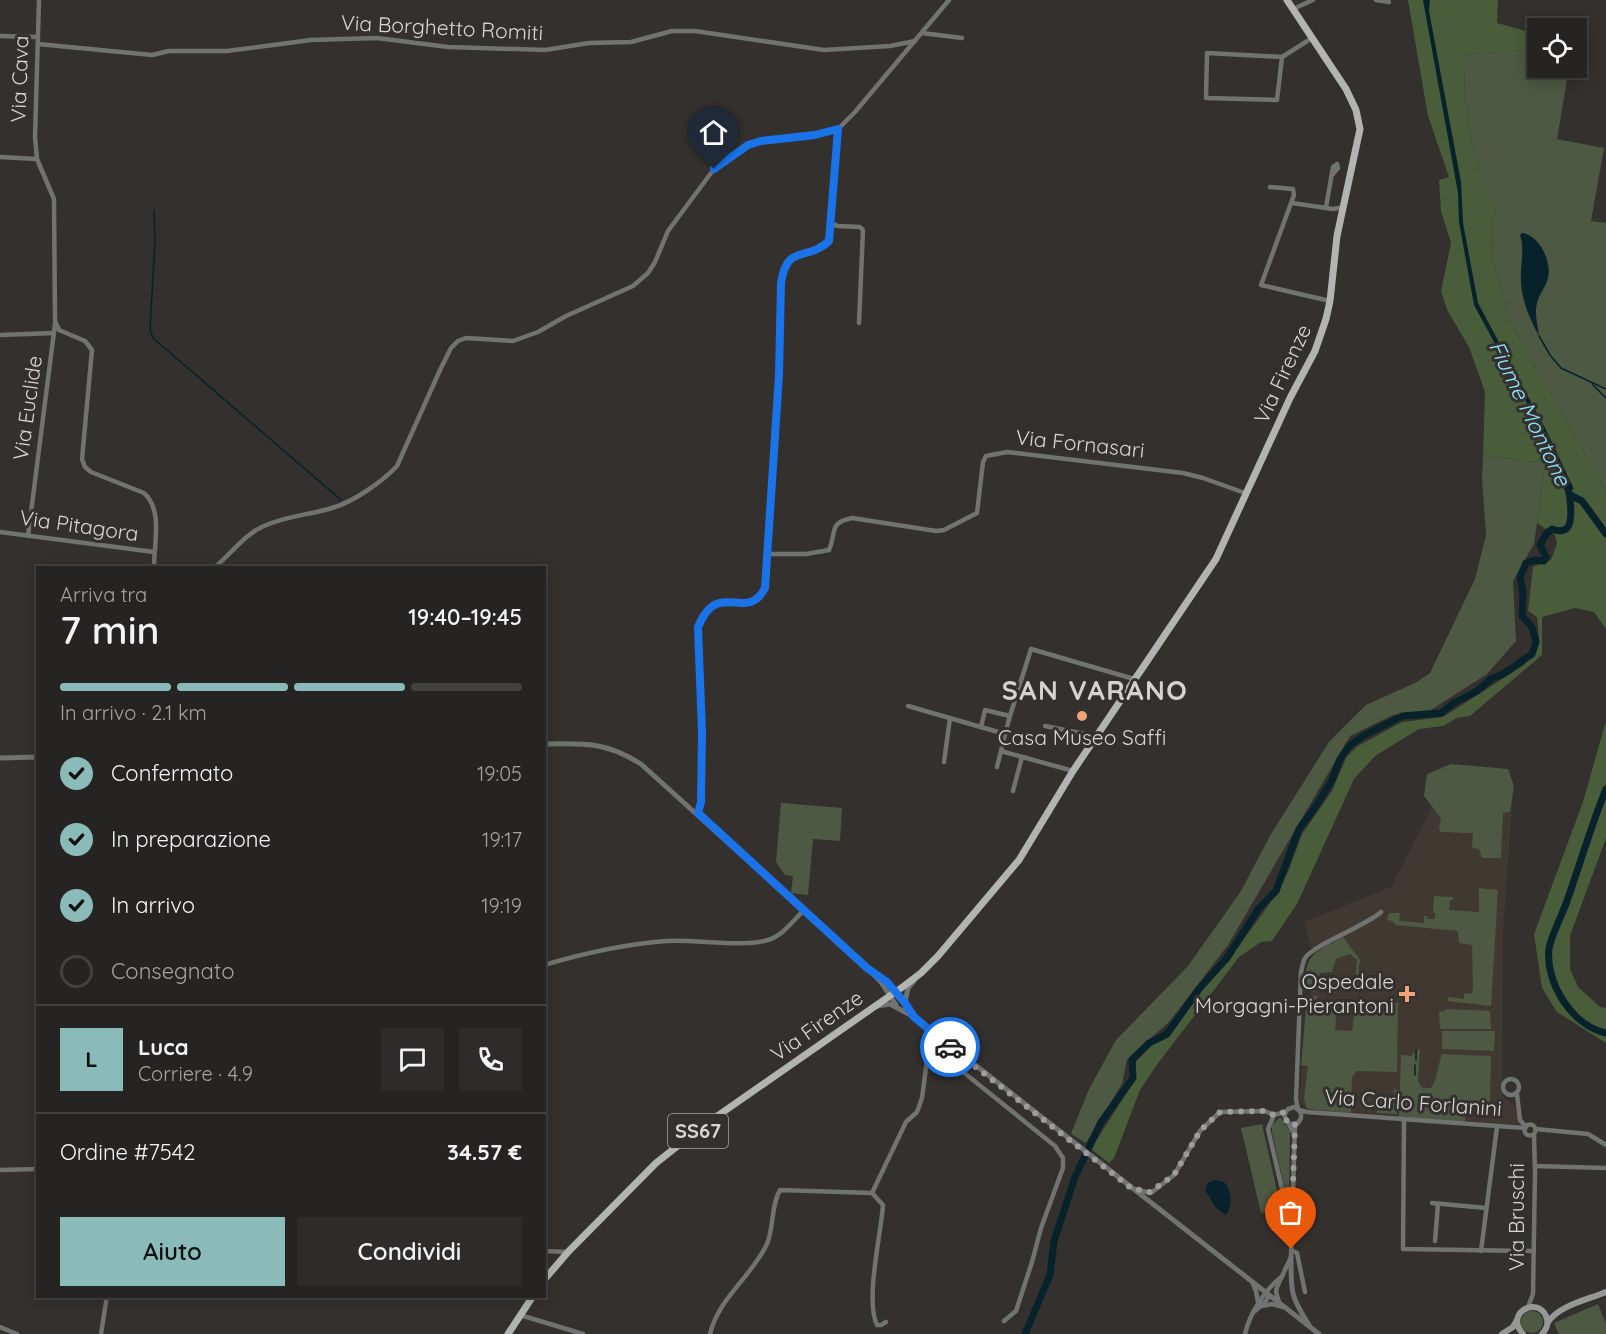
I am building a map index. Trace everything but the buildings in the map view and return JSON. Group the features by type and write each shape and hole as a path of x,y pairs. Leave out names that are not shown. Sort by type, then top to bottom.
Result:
{"main road":[{"name":"Via Firenze","path":"546,1278 568,1252 656,1163 703,1126 921,973 1019,860 1073,771 1216,559 1321,334 1330,301 1337,236 1360,129 1356,110 1340,79 1287,0"},
{"path":"1542,1334 1554,1315 1606,1292"},
{"path":"508,1334 532,1298"},
{"path":"1502,1334 1513,1327 1521,1312 1528,1307 1544,1312 1548,1322"},
{"path":"1544,1312 1569,1307"},
{"path":"1511,1334 1522,1333 1517,1320"}],"street":[{"name":"Via Cava","path":"39,0 35,137 37,159 54,199 55,321"},
{"path":"215,566 227,558 246,537 263,526 285,518 332,508 348,501 388,476 397,466 451,348 458,342 466,338 513,341 538,332 566,316 616,296 633,286 648,273 668,231 714,169 754,143 815,135 838,129 950,0"},
{"path":"1293,9 1312,0"},
{"path":"1376,0 1388,1"},
{"name":"Via Borghetto Romiti","path":"38,44 152,55 169,51 227,51 311,40 378,38 448,47 545,50 589,43 631,42 672,31 695,31 824,50 915,41"},
{"path":"922,33 962,38"},
{"path":"0,36 38,37"},
{"path":"1282,57 1277,100 1206,98 1207,53 1282,57 1312,38"},
{"path":"698,813 701,802 702,733 698,627 704,614 713,604 752,603 759,599 765,588 779,375 783,268 795,256 820,249 829,241 838,129"},
{"path":"0,157 37,159"},
{"path":"1326,207 1332,174 1343,166 1354,163"},
{"path":"1270,187 1293,189 1294,195 1261,285 1330,301"},
{"path":"1292,203 1326,207 1342,216"},
{"path":"1333,209 1344,207"},
{"path":"832,224 860,227 863,230 858,323"},
{"path":"55,321 59,330 85,341 93,350 82,452 85,467 91,472 144,493 150,499 154,507 155,518 154,566"},
{"name":"Via Euclide","path":"28,536 55,321"},
{"path":"0,334 54,333"},
{"name":"Via Fornasari","path":"768,554 806,554 829,550 834,526 838,522 852,518 936,531 953,526 977,513 984,462 986,456 996,453 1007,452 1183,473 1245,493"},
{"name":"Via Pitagora","path":"0,532 154,552"},
{"path":"997,767 1010,716 1032,649 1134,679"},
{"path":"908,706 1005,734"},
{"path":"981,727 986,710 1010,716"},
{"path":"944,762 950,718"},
{"path":"1045,726 1095,738"},
{"path":"546,744 598,745 625,754 660,779 886,985 905,1003 914,1017"},
{"path":"1001,751 1073,771"},
{"path":"0,758 36,757"},
{"path":"1013,791 1022,757"},
{"path":"546,964 602,949 668,941 752,942 767,940 781,933 803,911"},
{"path":"1292,1124 1300,1121 1301,972 1305,957 1372,920 1381,912"},
{"path":"886,985 904,983 921,973"},
{"path":"905,1003 908,988 921,973"},
{"path":"873,1007 886,985"},
{"path":"893,994 897,1007"},
{"path":"873,1007 884,1004 897,1007 914,1017 1319,1334"},
{"path":"872,1192 906,1122 917,1112 922,1098 930,1038 929,1030"},
{"path":"928,1057 947,1059 1055,1146 1063,1158 1063,1168 1041,1228 1016,1311 1004,1321"},
{"path":"1515,1095 1521,1118 1529,1130 1588,1134 1606,1145"},
{"path":"1299,1109 1288,1108 1285,1114 1286,1120 1292,1124 1293,1133 1291,1289 1294,1300 1312,1329"},
{"name":"Via Carlo Forlanini","path":"1299,1109 1517,1127 1529,1130"},
{"path":"1131,1188 1150,1192 1174,1175 1200,1131 1220,1112 1265,1111 1285,1114"},
{"path":"1276,1114 1268,1129 1291,1225"},
{"path":"1404,1119 1402,1248 1404,1250 1534,1251"},
{"path":"1481,1251 1497,1127"},
{"name":"Via Bruschi","path":"1529,1130 1533,1141 1535,1166 1533,1294 1537,1308"},
{"path":"1535,1166 1606,1168"},
{"path":"0,1170 36,1169"},
{"path":"710,1334 714,1319 767,1243 780,1190 872,1192 883,1204 873,1295 877,1325 886,1322"},
{"path":"1435,1241 1435,1203 1486,1208"},
{"path":"546,1251 568,1252"},
{"path":"1245,1334 1247,1325 1267,1295 1267,1290 1281,1277 1291,1253"},
{"path":"1291,1253 1297,1253 1305,1292"},
{"path":"1253,1284 1275,1285"},
{"path":"1253,1284 1260,1304"},
{"path":"1275,1285 1277,1298 1282,1307"},
{"name":"Via Bruschi","path":"1528,1307 1533,1294"},
{"path":"101,1334 107,1298"},
{"path":"1260,1304 1282,1307"},
{"path":"520,1315 583,1334"},
{"path":"0,1327 17,1334"}],"shaded area":[{"name":"Ospedale Morgagni-Pierantoni","path":"1513,792 1503,932 1502,1097 1513,1104 1524,1125 1307,1109 1299,1100 1314,958 1304,922 1391,887 1437,797"}],"green space":[{"path":"1408,0 1498,0 1497,23 1527,31 1527,50 1459,55 1465,68 1464,94 1474,153 1487,193 1495,209 1492,224 1493,260 1507,312 1517,334 1606,491 1606,629 1594,612 1575,608 1542,617 1542,655 1470,716 1457,718 1443,726 1419,729 1375,756 1354,779 1297,904 1272,941 1261,942 1239,957 1156,1066 1140,1090 1114,1158 1109,1163 1091,1149 1136,1078 1136,1061 1152,1045 1170,1035 1268,906 1288,872 1302,834 1332,791 1347,756 1358,746 1402,722 1443,717 1524,665 1539,639 1537,617 1528,611 1533,567 1551,560 1557,544 1555,535 1537,523 1546,459 1531,462 1483,455 1485,392 1469,347 1447,310 1441,291 1451,243 1441,211 1439,180 1449,177 1428,116"},
{"path":"1527,50 1527,78 1567,78 1557,139 1604,148 1591,221 1606,223 1606,491 1517,334 1507,312 1493,260 1492,224 1495,209 1487,193 1474,153 1464,94 1465,68 1459,55"},
{"path":"1483,455 1531,462 1546,459 1534,544 1513,581 1516,641 1487,674 1431,710 1393,715 1350,736 1228,945 1169,1022 1127,1059 1122,1084 1086,1143 1071,1134 1089,1089 1116,1040 1188,966 1241,891 1271,834 1329,742 1366,705 1417,682 1430,673 1475,579 1486,535 1482,479"},
{"path":"1606,721 1606,838 1570,936 1570,969 1578,987 1600,1007 1606,1008 1606,1043 1557,1012 1542,988 1534,934 1583,802"},
{"path":"1451,764 1508,769 1514,786 1510,812 1503,813 1501,858 1482,858 1479,849 1472,848 1473,833 1441,832 1439,828 1441,818 1424,796 1427,774"},
{"path":"781,803 842,808 840,841 813,839 808,895 791,893 793,876 785,875 776,862"},
{"path":"1479,888 1498,890 1491,1006 1447,1001 1448,997 1464,999 1464,993 1471,994 1473,989 1472,945 1459,943 1458,931 1396,925 1387,920 1389,913 1400,913 1399,921 1424,923 1424,916 1428,919 1435,919 1434,896 1453,897 1453,900 1450,900 1449,910 1479,912"},
{"path":"1343,937 1361,961 1358,985 1355,985 1357,960 1350,954 1336,959 1332,972 1320,973 1315,992 1306,991 1304,989 1305,977 1309,961 1318,951"},
{"path":"1307,996 1317,996 1316,1003 1337,1004 1335,1030 1352,1031 1355,1009 1362,1006 1360,1006 1362,1002 1398,1003 1397,1072 1357,1071 1352,1077 1351,1113 1307,1109 1304,1099 1308,1066 1301,1065"},
{"path":"1446,1009 1490,1011 1491,1029 1440,1029 1439,1012"},
{"path":"1442,1031 1495,1031 1494,1051 1442,1049"},
{"path":"1420,1049 1418,1081 1422,1088 1431,1088 1433,1085 1442,1054 1491,1056 1490,1103 1466,1105 1465,1122 1399,1117 1401,1055 1411,1056"},
{"path":"1394,1085 1395,1090 1398,1090 1397,1114 1377,1113 1378,1095 1394,1095"},
{"path":"1280,1117 1290,1131 1289,1210 1272,1132 1272,1125"},
{"path":"1262,1124 1281,1209 1261,1213 1241,1128"},
{"path":"1598,1304 1606,1324 1606,1334 1559,1334 1554,1323"},
{"path":"1532,1311 1540,1314 1543,1322 1540,1330 1532,1333 1524,1330 1521,1322 1524,1314"}],"water":[{"path":"1423,0 1430,0 1429,11 1461,182 1463,223 1478,303 1546,430 1574,489 1565,491 1543,440 1540,427 1474,305 1459,222 1458,193"},
{"path":"1522,233 1534,238 1543,250 1548,264 1548,278 1536,307 1539,336 1523,296 1520,235"},
{"path":"1214,1180 1224,1182 1229,1189 1231,1203 1226,1215 1216,1208 1205,1190 1208,1183"}],"waterway":[{"path":"154,210 155,241 150,329 153,338 341,500"},
{"path":"1539,336 1561,368 1606,389"},
{"path":"1592,384 1606,398"},
{"name":"Fiume Montone","path":"1025,1334 1050,1275 1054,1241 1075,1177 1101,1122 1133,1078 1132,1060 1149,1043 1167,1034 1199,989 1227,958 1259,908 1276,891 1299,829 1332,780 1340,759 1349,746 1363,736 1402,716 1441,713 1532,654 1536,642 1532,627 1522,616 1523,593 1520,577 1526,563 1535,560 1544,561 1546,557 1540,545 1546,534 1552,529 1564,530 1569,524 1571,506 1566,483"},
{"path":"1570,495 1582,501 1606,534"},
{"path":"1606,789 1549,949 1551,975 1563,1001 1582,1022 1606,1033"},
{"path":"1416,1050 1416,1060"},
{"path":"1415,1065 1415,1075"}],"way so far":[{"path":"950,1047 1131,1188 1148,1192 1174,1175 1200,1131 1216,1114 1226,1110 1265,1111 1274,1115 1285,1112 1286,1120 1290,1124 1295,1124 1291,1249"}],"place":[{"name":"Casa Museo Saffi","path":"1082,716"},
{"name":"Ospedale Morgagni-Pierantoni","path":"1407,994"}],"district":[{"name":"SAN VARANO","path":"1095,691"}],"route":[{"path":"714,169 748,145 761,141 815,135 838,129 829,241 820,249 795,256 783,268 768,571 765,588 759,599 752,603 713,604 704,614 698,627 702,733 701,802 698,813 803,911 867,968 887,982 914,1017 950,1047"}]}
